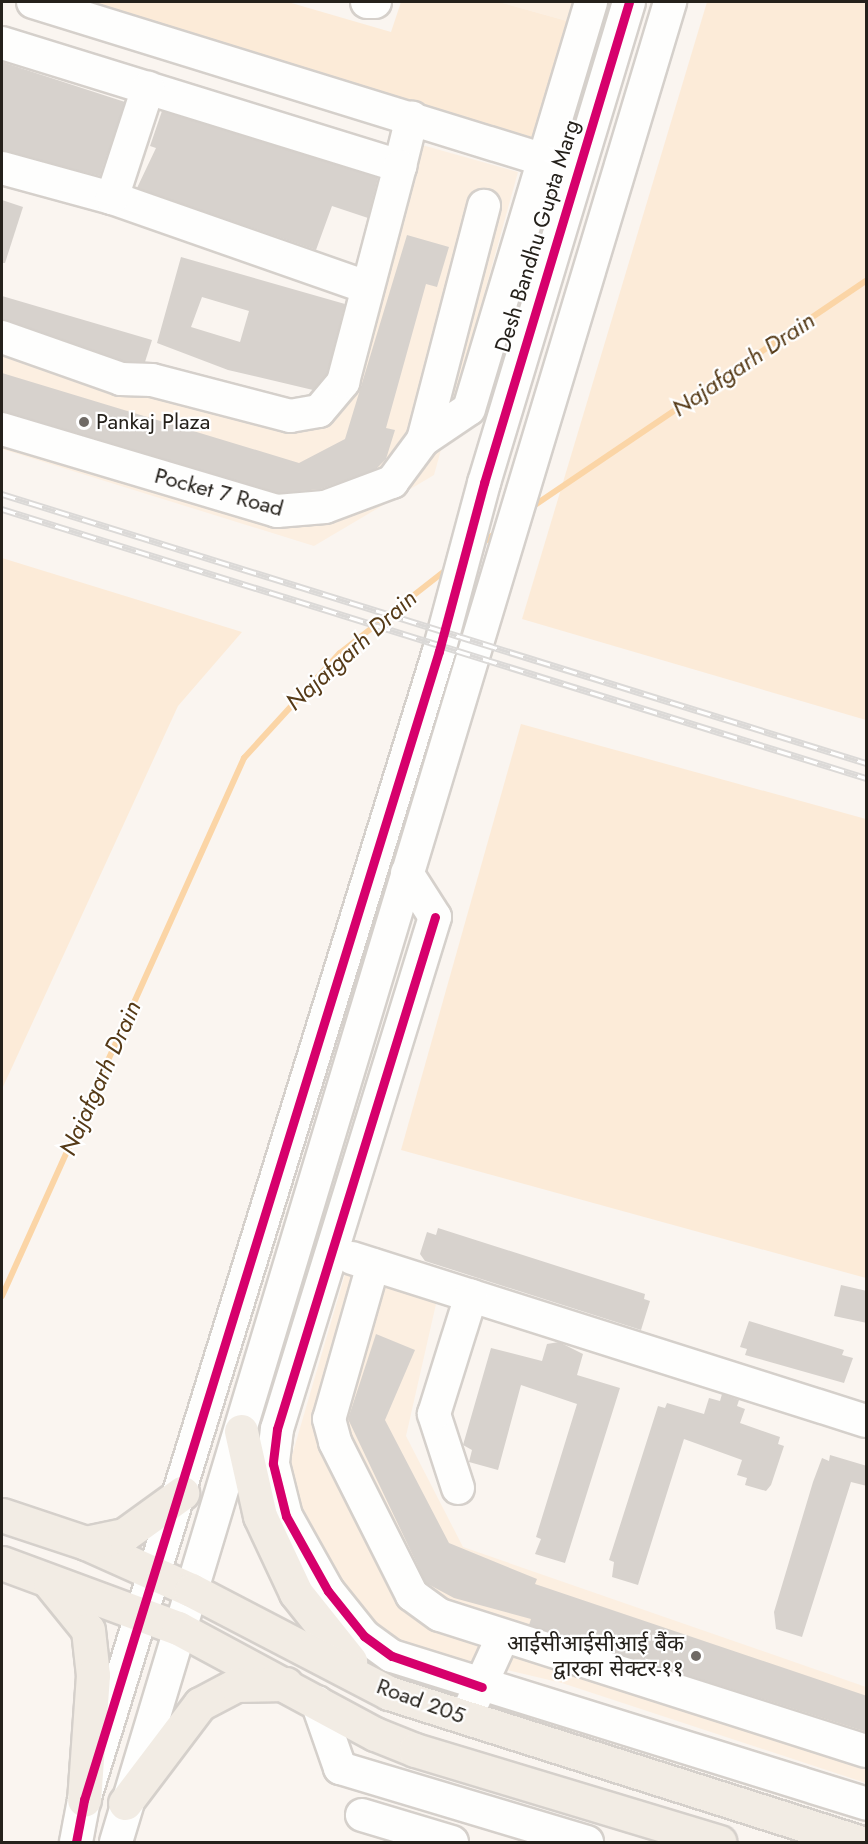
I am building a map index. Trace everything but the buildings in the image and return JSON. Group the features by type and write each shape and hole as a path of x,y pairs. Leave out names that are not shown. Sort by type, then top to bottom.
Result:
{"main road":[{"path":"241,1431 260,1516 296,1593 337,1649 389,1693"},
{"path":"86,1543 124,1535 183,1493"},
{"name":"Road 205","path":"2,1515 86,1543 191,1590 389,1693 859,1842"},
{"name":"Road 205","path":"2,1563 143,1613 178,1628 288,1684 317,1702 415,1750 720,1842"},
{"path":"47,1580 88,1630 93,1675 84,1800"},
{"path":"125,1803 200,1704 236,1685 288,1684"}],"street":[{"path":"33,2 412,117 576,170"},
{"path":"367,2 375,2"},
{"name":"Pocket 7 Road","path":"2,429 253,504 301,512 392,482 423,440 469,409 547,160 591,2"},
{"name":"Desh Bandhu Gupta Marg","path":"76,1842 84,1800 183,1493 439,651 484,483 576,170 629,2"},
{"path":"116,1842 125,1803 241,1431 406,873 670,2"},
{"path":"2,43 400,166"},
{"path":"112,198 148,88"},
{"path":"2,337 121,379 152,380 306,416 333,399 343,382 412,117"},
{"path":"2,168 112,198 366,287"},
{"path":"423,440 484,206"},
{"path":"503,295 549,263"},
{"path":"406,873 435,917 277,1429 273,1464 286,1516 328,1592 364,1636 392,1656 482,1687 867,1804"},
{"path":"331,1252 867,1421"},
{"path":"373,1265 329,1419 335,1442 412,1595 426,1608 498,1647 867,1752"},
{"path":"458,1488 434,1414 471,1296"},
{"path":"465,1717 482,1687 498,1647"},
{"path":"317,1702 340,1768 587,1842"},
{"path":"362,1815 452,1842"}],"shaded area":[{"path":"76,2 288,2 391,32 401,2 499,2 567,21 532,137"},
{"path":"499,2 573,2 567,21"},
{"path":"707,2 866,2 866,720 522,619"},
{"path":"422,145 518,172 434,475 314,546 2,449 2,346 282,427 344,401"},
{"path":"2,558 242,632 178,706 2,1089"},
{"path":"521,724 866,819 866,1278 401,1150"},
{"path":"346,1271 436,1304 406,1436 463,1547 866,1687 866,1783 562,1683 393,1643 369,1624 346,1594 299,1509 288,1469"}],"waterway":[{"name":"Najafgarh Drain","path":"529,509 866,281"},
{"name":"Najafgarh Drain","path":"478,546 499,531"},
{"name":"Najafgarh Drain","path":"2,1296 244,758 340,653 451,566"}],"railway":[{"path":"2,494 866,763"},
{"path":"2,509 866,778"}],"cycle path":[{"path":"76,1842 84,1800 439,651 484,483 629,2"},
{"path":"435,917 277,1429 273,1464 286,1516 328,1591 364,1636 392,1656 482,1687"}],"place":[{"name":"Pankaj Plaza","path":"84,422"},
{"name":"आईसीआईसीआई बैंक द्वारका सेक्टर-११","path":"696,1656"}]}
